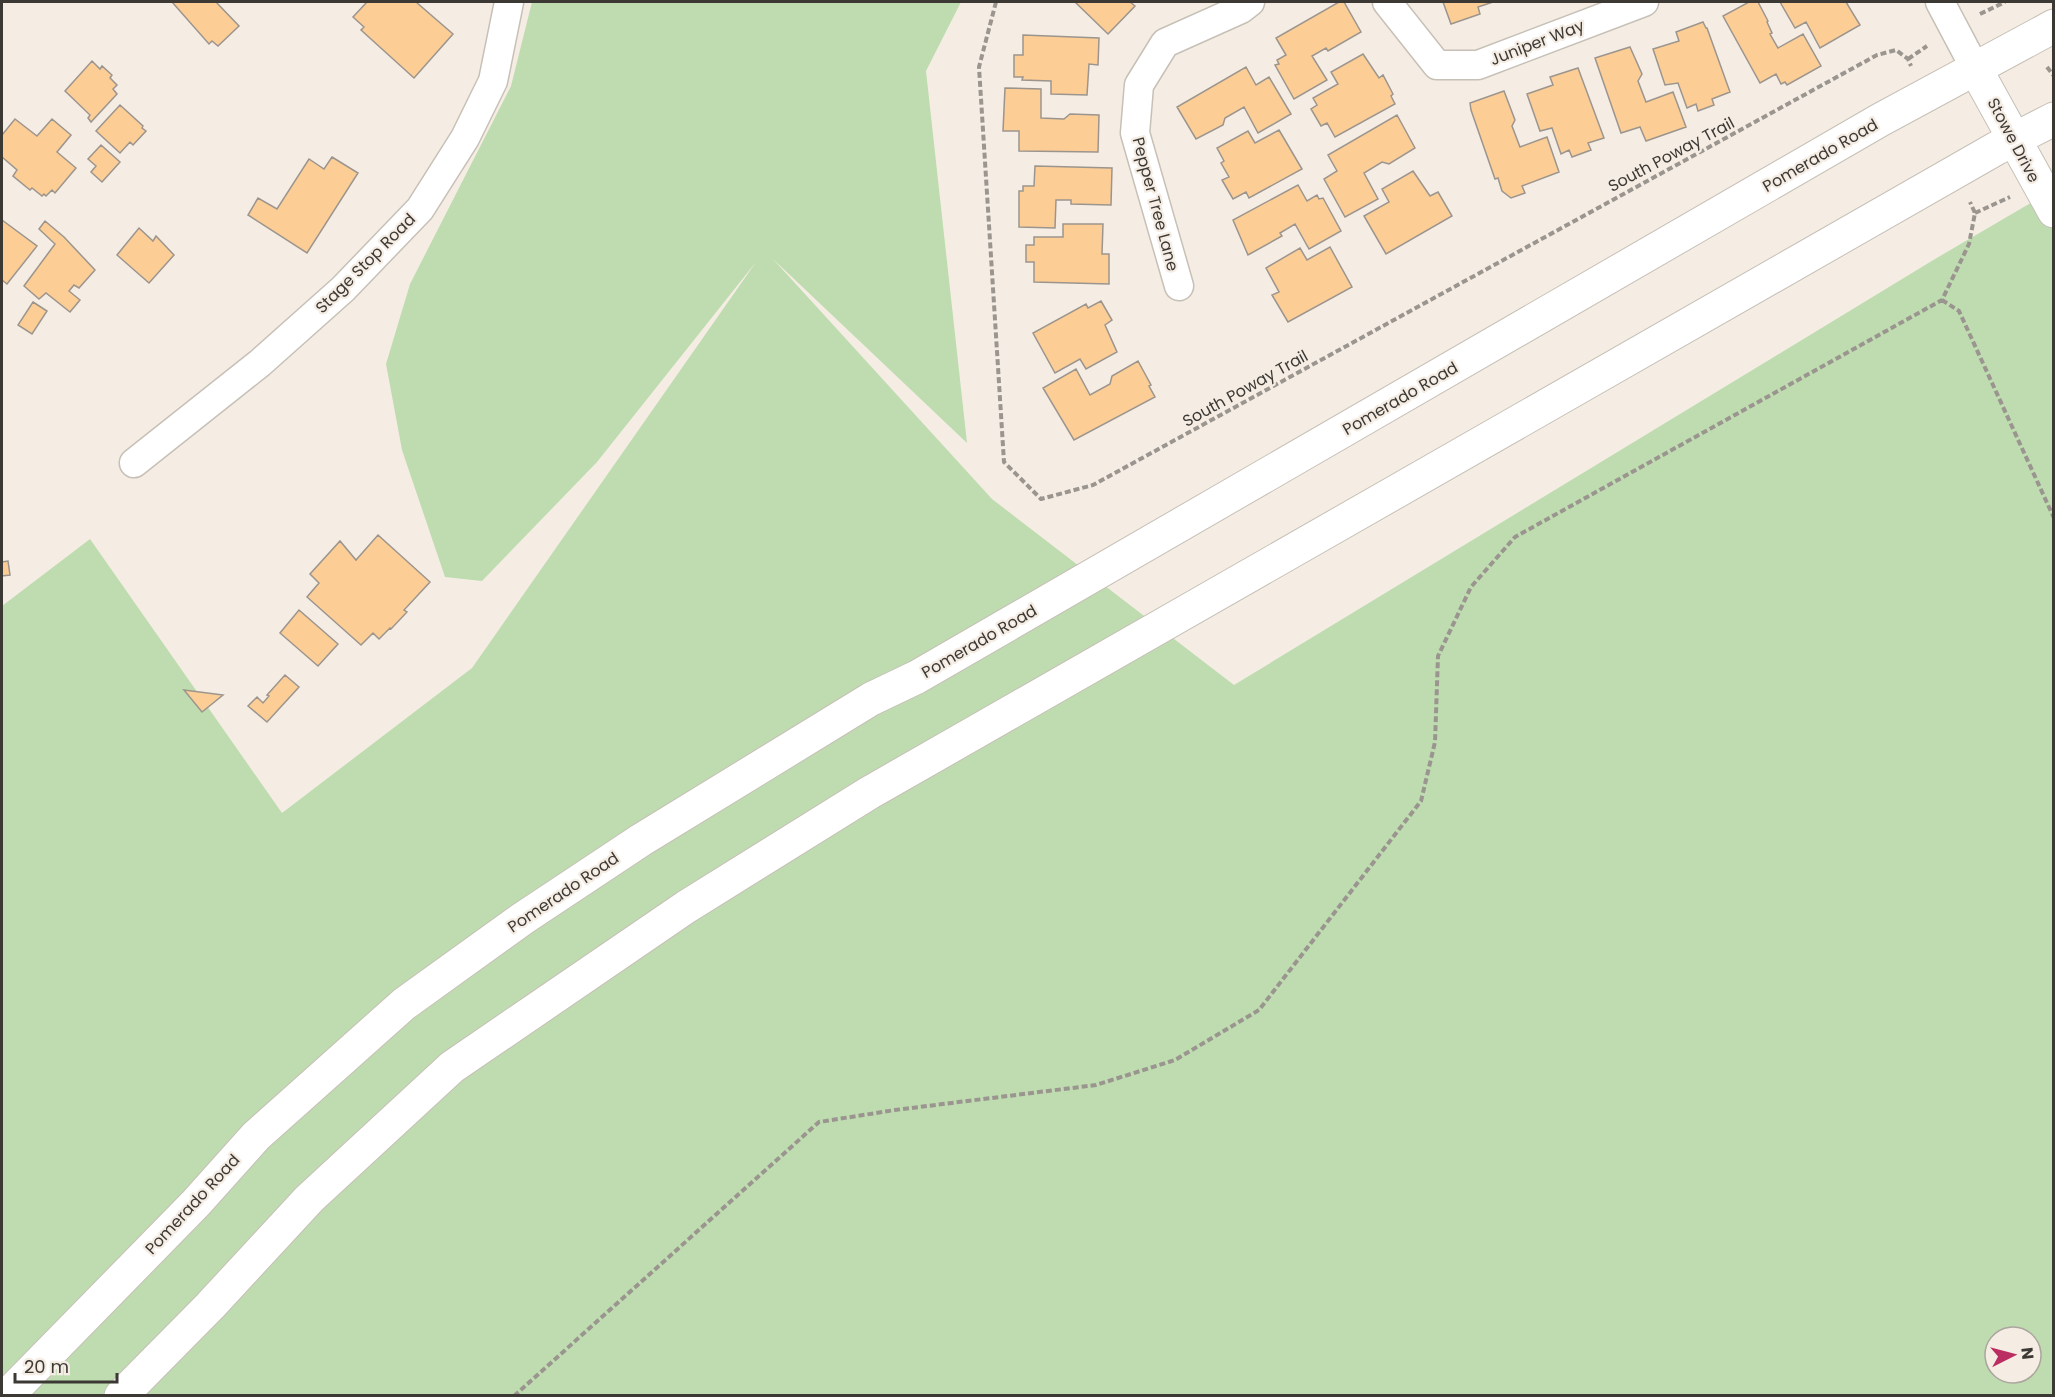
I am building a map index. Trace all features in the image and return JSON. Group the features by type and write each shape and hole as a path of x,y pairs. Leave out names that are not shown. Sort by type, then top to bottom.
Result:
{"main road":[{"name":"Pomerado Road","path":"7,1395 195,1203 256,1136 404,1004 522,919 641,840 871,699 917,677 1923,96 2054,26"},
{"name":"Stowe Drive","path":"1975,68 2054,211"},
{"path":"121,1395 210,1306 309,1199 452,1067 686,907 869,793 1997,148 2054,119"}],"street":[{"name":"Stage Stop Road","path":"134,463 260,363 343,289 420,209 465,138 493,81 509,2"},
{"name":"Pepper Tree Lane","path":"1179,286 1136,133 1140,85 1165,43 1241,9 1250,2"},
{"name":"Juniper Way","path":"1387,2 1437,65 1478,64 1644,2"},
{"path":"1940,2 1975,68"}],"path":[{"name":"South Poway Trail","path":"996,2 979,67 1004,462 1041,499 1093,485 1877,56 1896,50 1908,59 1923,96"},
{"path":"514,1395 819,1122 895,1110 1096,1085 1175,1060 1259,1010 1420,801 1435,742 1437,656 1471,587 1515,537 1942,300 1969,244 1975,213 1957,172"},
{"path":"1942,300 1959,310 2054,518"}],"green space":[{"path":"532,2 961,2 926,71 967,443 773,259 992,499 1234,685 1935,259 2053,190 2053,1395 2,1396 2,606 90,539 282,813 472,668 756,262 597,462 482,581 445,577 402,450 386,364 410,284 511,86"}],"building":[{"path":"172,2 216,2 239,26 218,46 212,41 209,44"},
{"path":"367,2 416,2 453,34 414,78 361,30 364,27 353,17"},
{"path":"1075,2 1130,2 1135,6 1108,34"},
{"path":"1339,2 1344,2 1361,32 1328,51 1326,48 1312,56 1327,80 1294,99 1275,65 1279,64 1277,60 1286,55 1276,38"},
{"path":"1443,2 1493,2 1478,7 1480,14 1451,24"},
{"path":"1749,2 1758,2 1778,48 1803,34 1821,66 1787,85 1785,82 1781,84 1776,74 1760,83 1723,16"},
{"path":"1780,2 1846,2 1860,25 1820,48 1806,22 1795,28"},
{"path":"1703,22 1730,92 1712,99 1714,105 1698,111 1696,104 1687,108 1678,83 1665,85 1653,49 1679,41 1676,32"},
{"path":"1023,35 1099,38 1098,65 1089,64 1087,95 1051,94 1051,81 1022,80 1023,77 1014,77 1014,55 1023,55"},
{"path":"1630,47 1642,74 1638,81 1646,102 1673,92 1686,127 1646,141 1640,127 1621,133 1595,58"},
{"path":"1363,54 1379,78 1383,75 1393,94 1391,96 1395,104 1335,137 1327,123 1321,126 1311,109 1317,105 1313,98 1338,84 1331,72"},
{"path":"92,61 100,69 102,66 112,75 110,78 117,85 113,89 117,94 91,122 88,118 90,115 65,91"},
{"path":"1246,67 1256,85 1269,77 1291,114 1258,133 1244,107 1225,118 1223,125 1196,139 1177,107"},
{"path":"1578,68 1604,138 1588,143 1591,150 1572,157 1569,150 1561,154 1552,128 1540,131 1527,94 1553,85 1550,77"},
{"path":"1005,88 1041,89 1041,118 1064,119 1070,114 1099,115 1098,152 1019,151 1019,131 1003,131"},
{"path":"1504,91 1515,120 1512,126 1520,147 1547,137 1559,172 1522,186 1525,193 1511,198 1502,191 1498,178 1495,179 1470,103"},
{"path":"120,105 146,131 133,145 130,142 120,153 96,131"},
{"path":"1397,115 1415,148 1389,164 1382,162 1364,173 1378,199 1345,217 1324,179 1337,171 1328,155"},
{"path":"15,119 37,136 52,119 71,135 57,152 76,168 55,193 52,190 46,196 44,194 42,196 32,188 30,190 13,176 17,170 2,157 2,135"},
{"path":"1279,130 1302,169 1249,198 1246,192 1233,199 1222,180 1229,177 1221,163 1224,161 1217,148 1248,131 1255,143"},
{"path":"101,145 120,162 102,182 91,172 96,166 88,159"},
{"path":"332,157 358,173 307,253 248,215 258,198 277,209 309,159 324,169"},
{"path":"1035,166 1112,168 1111,205 1071,204 1071,200 1056,200 1055,228 1019,227 1019,191 1023,191 1023,186 1034,186"},
{"path":"1413,171 1430,196 1438,192 1452,216 1386,254 1364,216 1389,202 1382,189"},
{"path":"1298,185 1307,201 1317,195 1319,199 1323,198 1341,231 1309,249 1295,224 1280,233 1282,236 1248,255 1233,220"},
{"path":"2,220 37,246 7,284 2,280"},
{"path":"45,221 64,237 95,270 79,288 74,285 69,291 80,300 70,312 46,293 39,299 24,286 55,244 39,229"},
{"path":"1063,224 1103,224 1102,254 1109,254 1109,284 1034,282 1034,262 1026,262 1026,245 1034,245 1034,237 1063,237"},
{"path":"139,228 153,241 156,236 174,255 149,283 117,255"},
{"path":"1330,247 1352,287 1288,322 1272,295 1279,292 1266,268 1300,248 1307,260"},
{"path":"1101,301 1112,320 1105,325 1117,352 1086,369 1080,359 1055,373 1033,333 1086,304 1088,308"},
{"path":"33,302 47,311 32,334 18,325"},
{"path":"1138,361 1155,397 1074,440 1043,388 1076,369 1090,395 1110,384 1112,376"},
{"path":"378,535 430,582 404,610 407,612 391,629 379,639 373,633 361,645 307,597 319,583 310,574 340,541 356,560"},
{"path":"8,561 10,575 2,576 2,562"},
{"path":"299,610 338,644 318,666 280,633"},
{"path":"285,675 299,687 267,722 248,706 257,697 263,703"},
{"path":"184,690 223,695 202,712"}]}
